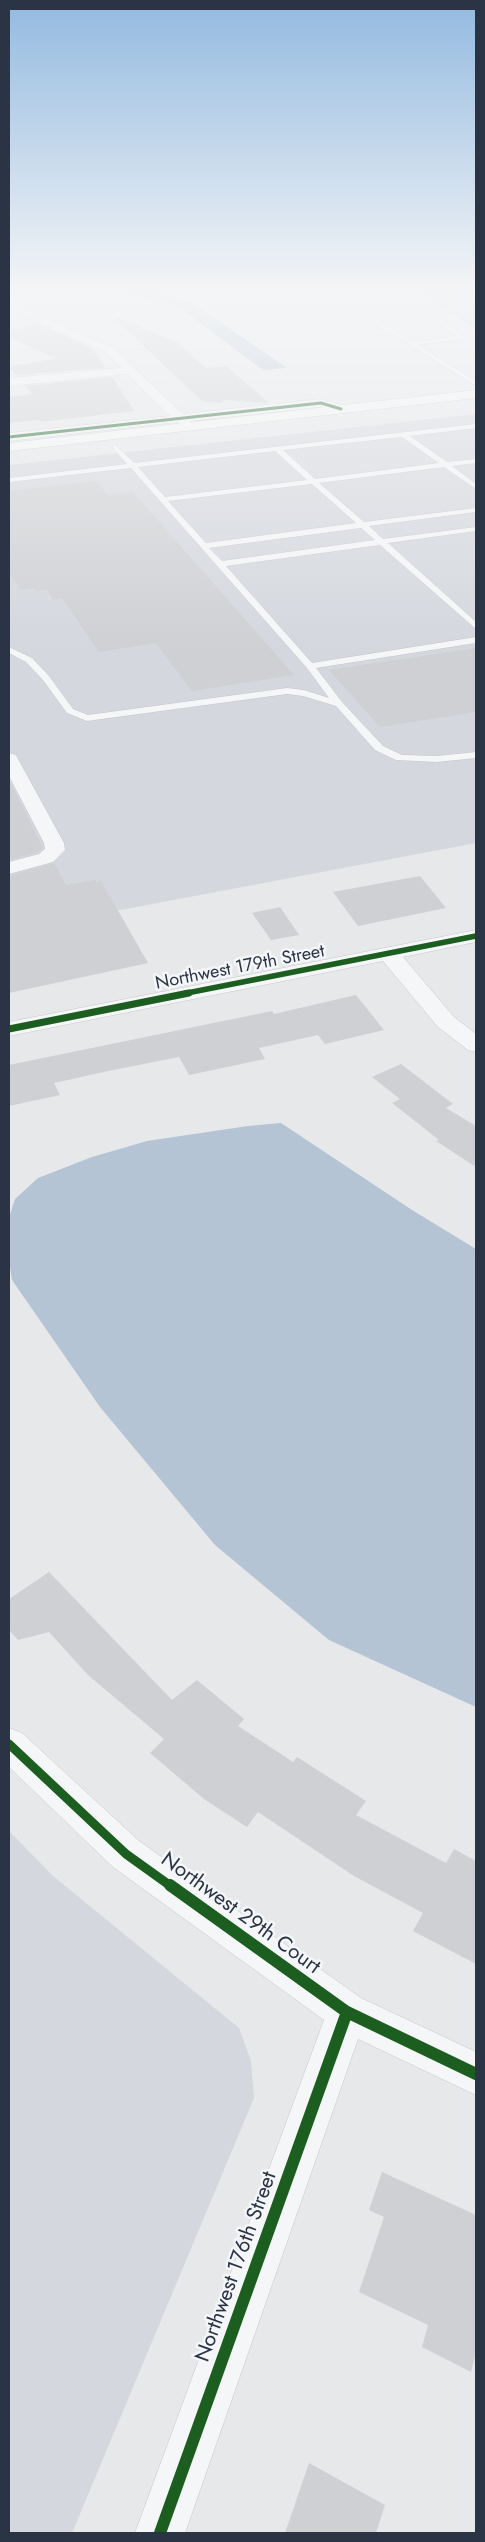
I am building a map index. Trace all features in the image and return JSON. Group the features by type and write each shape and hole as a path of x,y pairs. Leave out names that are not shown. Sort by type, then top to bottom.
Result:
{"main road":[{"path":"9,459 453,409"},
{"path":"9,447 132,433 185,423"},
{"path":"116,447 114,442 132,433"}],"street":[{"path":"171,409 185,423"},
{"path":"9,437 185,423 283,409"},
{"path":"9,868 46,858 55,850 54,843 11,766"},
{"name":"Northwest 179th Street","path":"9,1029 476,936"},
{"path":"388,954 446,1022 476,1046"},
{"name":"Northwest 29th Court","path":"9,1744 126,1854 347,2012 476,2074"},
{"name":"Northwest 176th Street","path":"160,2533 347,2012"}],"lane":[{"path":"9,480 476,426"},
{"path":"404,434 476,487"},
{"path":"116,447 310,666 339,704 379,748 400,758 436,759 476,755"},
{"path":"277,449 476,626"},
{"path":"162,500 476,461"},
{"path":"203,546 476,510"},
{"path":"219,564 476,529"},
{"path":"310,666 476,640"},
{"path":"9,650 29,660 46,678 70,712 87,718 287,691 304,693 339,704"}],"shaded area":[{"path":"476,414 476,843 9,931 9,465"},
{"path":"9,1831 53,1876 239,2028 251,2061 254,2098 72,2533 9,2533"}],"water":[{"path":"281,1123 412,1210 476,1249 476,1707 329,1640 215,1545 100,1407 12,1280 9,1260 9,1218 15,1199 38,1178 92,1157 147,1141"}],"building":[{"path":"9,409 132,409 134,411 41,422 39,420 9,423"},
{"path":"96,481 108,495 133,492 294,675 192,691 156,643 99,652 62,598 53,600 47,590 36,591 34,588 21,590 9,572 9,491"},
{"path":"476,648 476,712 380,727 329,670"},
{"path":"9,780 43,848 38,852 9,860"},
{"path":"54,863 66,885 96,880 96,882 101,881 148,963 9,993 9,876"},
{"path":"420,876 446,908 358,926 333,892"},
{"path":"280,907 299,935 271,940 252,913"},
{"path":"356,995 384,1030 325,1044 318,1035 259,1048 265,1059 189,1075 179,1057 108,1071 54,1083 60,1095 9,1106 9,1065 272,1011 274,1014"},
{"path":"401,1064 453,1104 446,1108 476,1126 476,1167 436,1141 439,1140 392,1103 400,1099 372,1077"},
{"path":"49,1572 172,1700 197,1680 244,1719 238,1726 293,1762 297,1757 366,1801 356,1815 446,1863 454,1849 476,1861 476,1964 413,1931 423,1913 354,1876 258,1812 247,1827 204,1799 150,1753 164,1739 88,1675 49,1632 18,1640 9,1630 9,1599"},
{"path":"382,2172 476,2215 476,2353 471,2372 422,2347 428,2325 359,2292 384,2217 369,2210"},
{"path":"309,2463 385,2505 376,2533 285,2533"}],"cycle path":[{"path":"9,437 269,409"},
{"path":"9,1029 476,936"},
{"path":"9,1744 126,1854 347,2012 476,2074"},
{"path":"160,2533 347,2012"}]}
